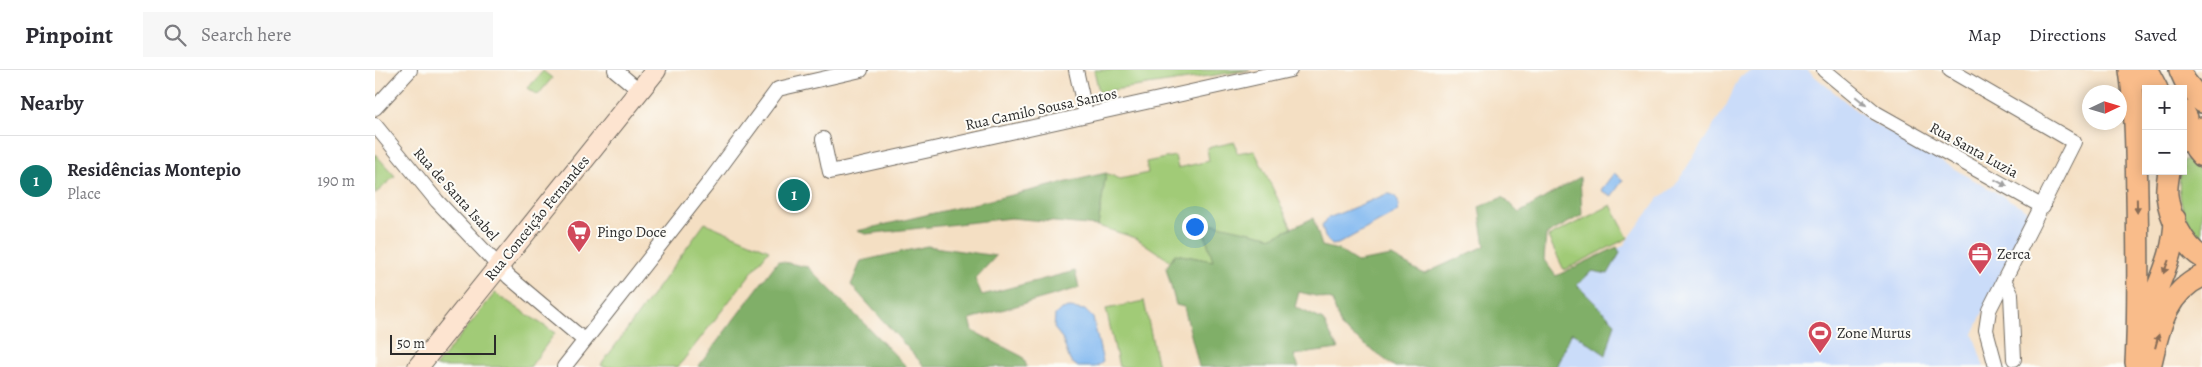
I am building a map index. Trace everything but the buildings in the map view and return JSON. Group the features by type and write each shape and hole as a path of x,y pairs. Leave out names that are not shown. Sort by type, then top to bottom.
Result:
{"main road":[{"name":"Rua Conceição Fernandes","path":"418,367 656,70"},
{"path":"2130,70 2142,96"},
{"path":"2130,70 2135,105 2140,366"},
{"path":"2147,70 2155,85"},
{"path":"2160,70 2169,85"},
{"path":"2180,70 2185,81 2202,102"},
{"path":"2191,119 2194,149"},
{"path":"2169,175 2167,194 2175,219 2185,240 2202,257"},
{"path":"2140,366 2149,308 2172,249 2175,219"},
{"path":"2140,366 2173,297 2190,282 2202,276"}],"street":[{"path":"375,108 410,70"},
{"path":"615,70 640,91"},
{"path":"564,367 707,185 778,89 861,70"},
{"path":"1076,70 1086,115"},
{"name":"Rua Camilo Sousa Santos","path":"823,139 830,172 1290,70"},
{"name":"Rua Santa Luzia","path":"1824,70 1876,113 2043,207"},
{"path":"1950,70 2074,142 2043,207 1989,310 1986,330 1996,367"},
{"name":"Rua de Santa Isabel","path":"375,125 437,201 509,277 584,340"},
{"path":"2004,280 2011,294 2014,359"}],"shaded area":[{"path":"1754,70 1807,70 1868,120 2029,211 1973,334 1984,367 1542,367 1547,309 1605,255 1623,246 1658,199 1674,187 1726,106 1740,76"}],"green space":[{"path":"1094,70 1250,70 1099,92"},
{"path":"543,71 552,78 538,95 528,88"},
{"path":"1235,142 1237,153 1254,150 1292,228 1273,237 1201,222 1213,261 1175,254 1170,261 1136,238 1098,226 1106,173 1120,179 1148,173 1146,162 1175,156 1178,168 1209,161 1207,148"},
{"path":"375,154 395,176 375,194"},
{"path":"2187,160 2202,173 2202,243 2186,218 2181,201 2180,175 2187,175"},
{"path":"1106,173 1098,226 1011,218 866,234 857,231"},
{"path":"1580,177 1582,215 1546,235 1544,260 1556,276 1617,247 1620,253 1608,274 1592,271 1577,285 1615,323 1606,355 1572,332 1556,367 1395,367 1341,327 1332,300 1299,292 1295,307 1323,320 1338,349 1294,355 1299,367 1199,367 1184,307 1176,305 1166,268 1175,254 1213,261 1201,221 1273,237 1313,218 1322,246 1338,250 1357,262 1392,256 1424,274 1485,246 1479,207 1503,197 1519,213"},
{"path":"1611,205 1628,238 1564,270 1548,237"},
{"path":"705,223 769,250 678,367 604,367 601,365"},
{"path":"927,246 996,256 975,279 982,295 1075,271 1079,288 970,319 973,331 1023,357 1027,367 925,367 851,285 861,261"},
{"path":"778,261 808,267 907,367 698,367"},
{"path":"495,293 555,333 530,367 435,367"},
{"path":"1144,301 1158,367 1119,367 1106,309"}],"water":[{"path":"1614,173 1623,180 1611,197 1601,190"},
{"path":"1387,194 1396,197 1399,206 1397,212 1338,244 1332,245 1325,237 1322,226 1326,219"},
{"path":"1061,309 1085,310 1093,318 1103,362 1096,367 1078,367 1070,361 1062,338 1054,328 1055,315"}],"place":[{"name":"Residências Montepio","path":"794,195"},
{"name":"Pingo Doce","path":"579,253"},
{"name":"Zerca","path":"1980,275"},
{"name":"Zone Murus","path":"1820,354"}]}
